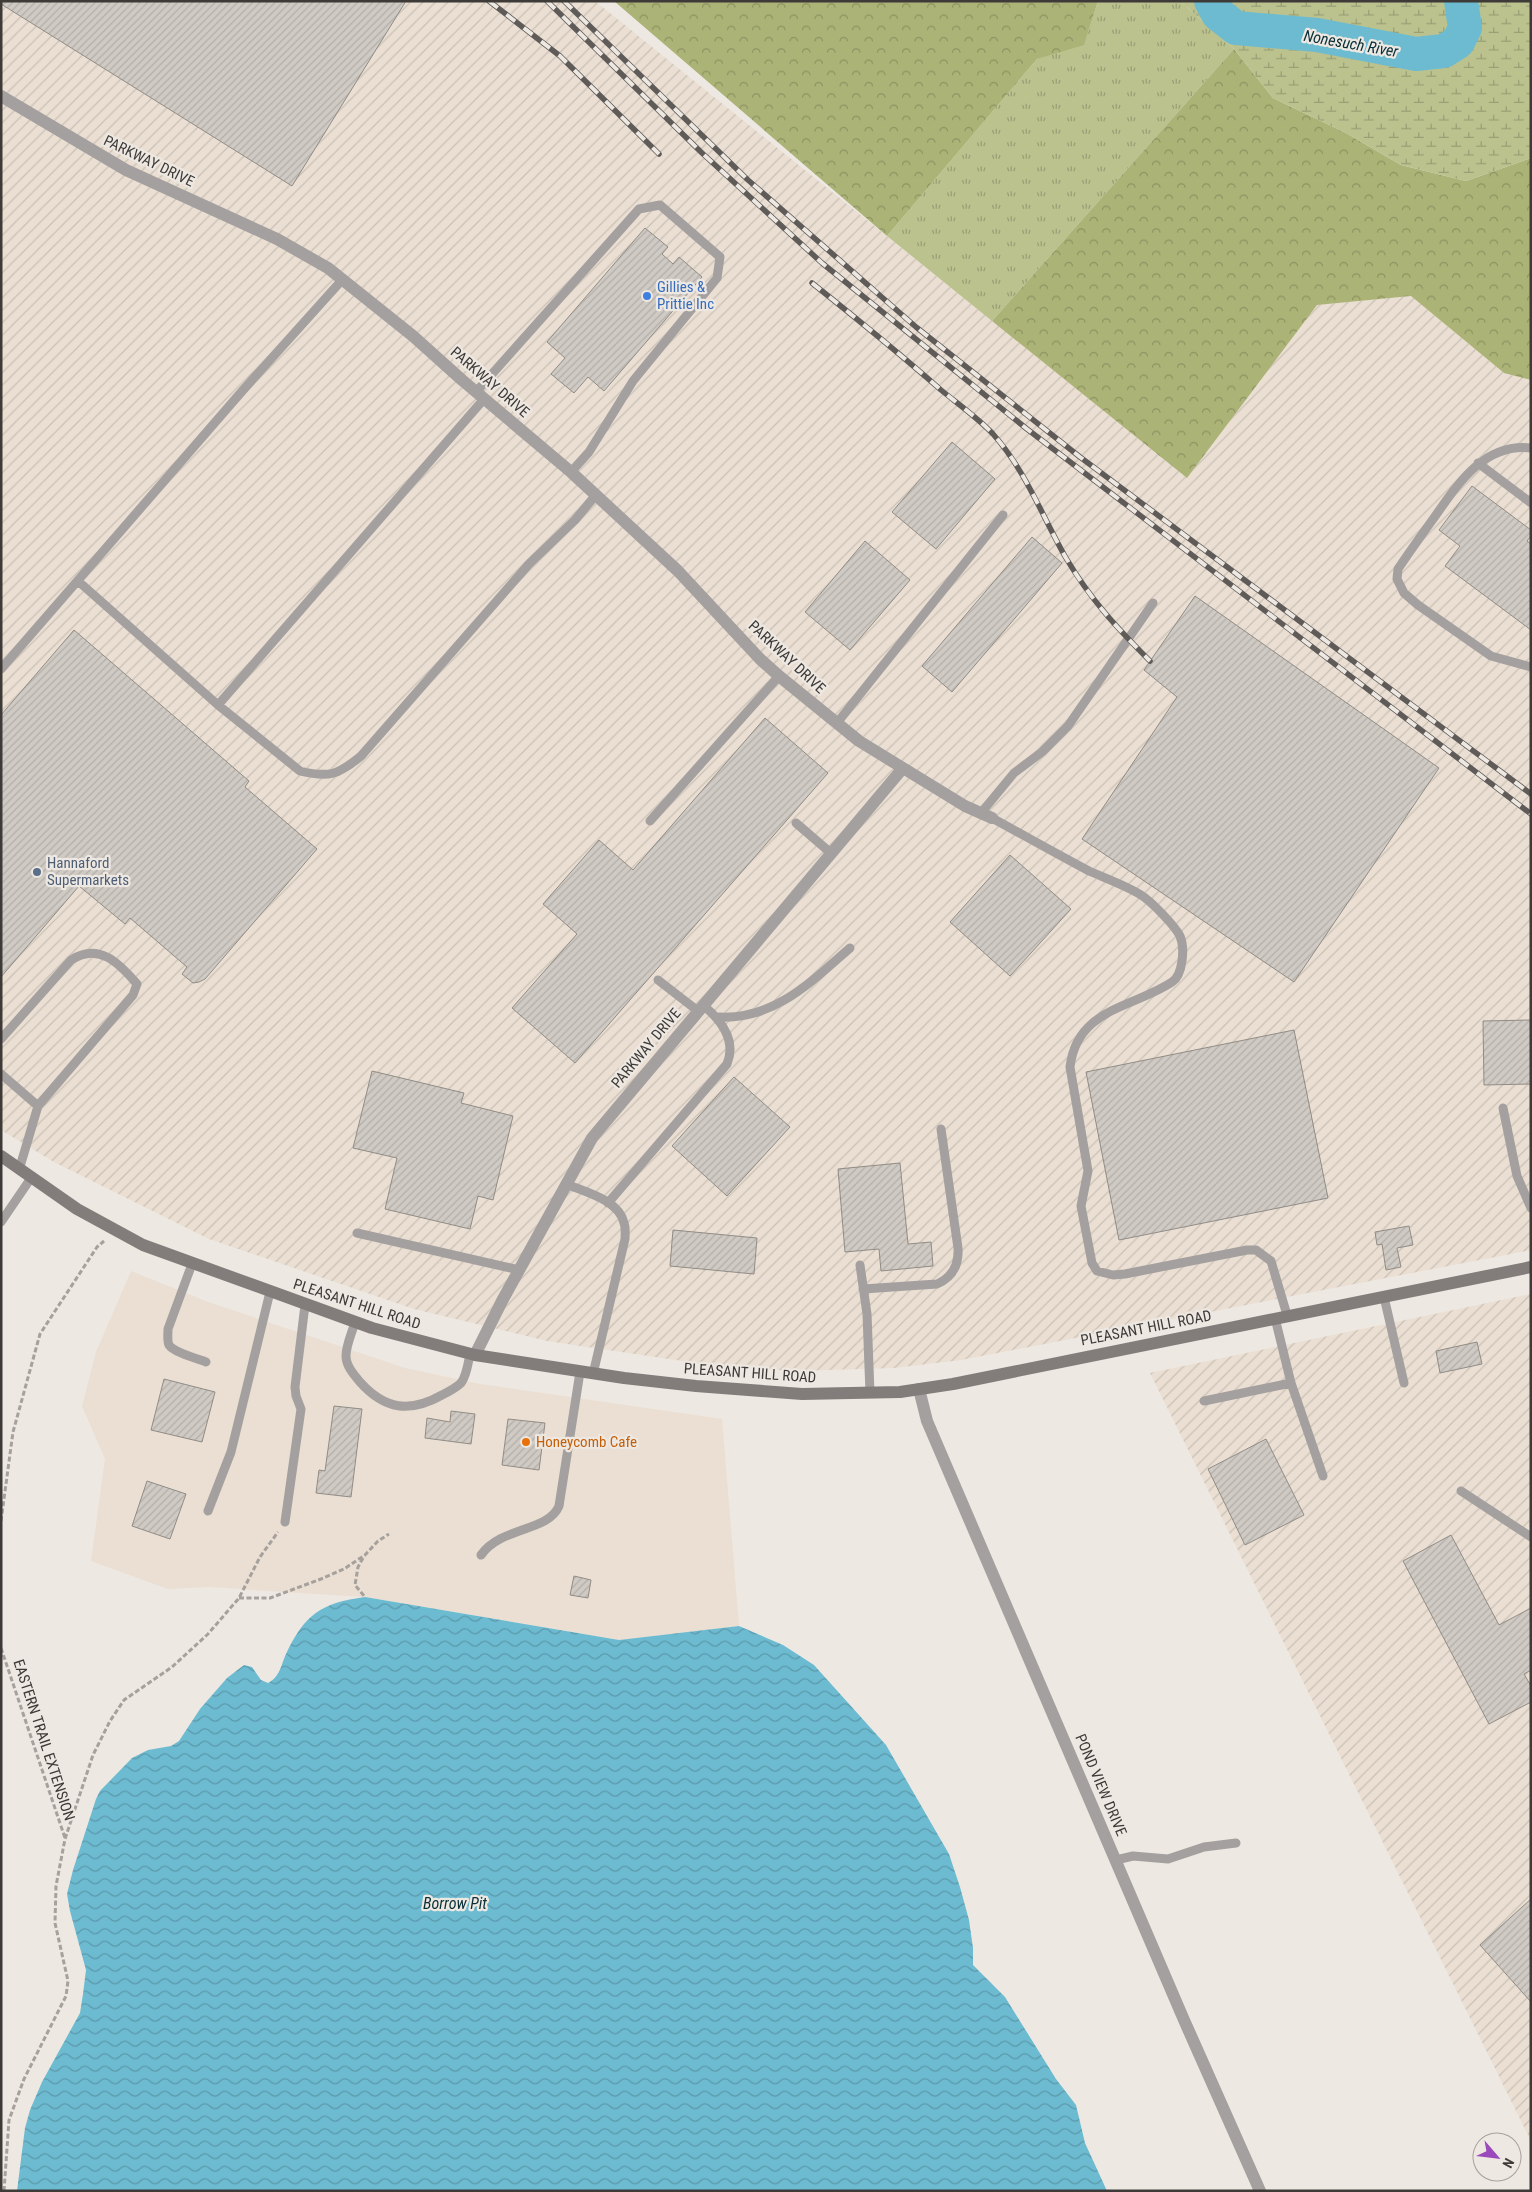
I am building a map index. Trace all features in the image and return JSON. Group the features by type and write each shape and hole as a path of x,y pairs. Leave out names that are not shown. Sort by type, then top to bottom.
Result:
{"street":[{"name":"PARKWAY DRIVE","path":"1,96 126,170 277,239 300,251 342,280 413,336 480,396 571,472 678,571 779,676 859,741 964,806 987,816"},
{"name":"PARKWAY DRIVE","path":"472,1354 592,1138 903,768"},
{"name":"PLEASANT HILL ROAD","path":"1,1156 77,1209 143,1245 305,1305 416,1341 472,1354 594,1374 696,1386 802,1394 870,1393 919,1389 1531,1267"},
{"name":"POND VIEW DRIVE","path":"919,1389 927,1421 1184,2020 1260,2191"}],"lane":[{"path":"218,705 639,209 660,205 720,258 717,278 633,381 588,452 571,472"},
{"path":"1,669 244,389 342,280"},
{"path":"1531,448 1518,447 1498,452 1478,463 1461,479 1398,569 1397,579 1404,593 1418,605 1491,656 1531,667"},
{"path":"1478,463 1531,503"},
{"path":"78,581 218,705 300,771 316,775 333,775 346,768 361,756 529,564 576,520 595,496"},
{"path":"837,724 1003,515"},
{"path":"1153,603 1068,726 1042,752 1014,773 987,816 1087,870 1141,895 1166,919 1180,937 1182,967 1173,981 1102,1015 1075,1042 1070,1067 1088,1171 1081,1206 1092,1263 1097,1271 1113,1276 1247,1250 1256,1250 1271,1261 1291,1383 1323,1476"},
{"path":"650,821 779,676"},
{"path":"796,822 832,854"},
{"path":"718,1018 755,1014 773,1008 808,985 850,948"},
{"path":"1,1039 71,960 81,953 107,956 121,965 137,984 133,995 38,1106 19,1170"},
{"path":"608,1203 723,1071 730,1056 727,1033 718,1018 658,980"},
{"path":"1,1074 38,1106"},
{"path":"1503,1108 1517,1176 1531,1208"},
{"path":"863,1290 937,1284 947,1280 955,1270 959,1257 941,1129"},
{"path":"1,1222 31,1178"},
{"path":"566,1184 608,1203 621,1215 625,1224 625,1240 594,1374"},
{"path":"357,1233 519,1270"},
{"path":"192,1264 168,1329 169,1346 174,1350 206,1362"},
{"path":"860,1265 867,1314 870,1393"},
{"path":"208,1512 231,1452 270,1292"},
{"path":"1384,1297 1404,1382"},
{"path":"285,1522 301,1409 295,1387 305,1305"},
{"path":"355,1322 346,1354 348,1364 353,1373 370,1391 389,1404 408,1407 421,1405 451,1390 465,1376 472,1354"},
{"path":"481,1555 489,1544 497,1539 536,1526 556,1514 559,1506 580,1372"},
{"path":"1204,1401 1291,1383"},
{"path":"1461,1491 1531,1537"},
{"path":"1116,1860 1133,1856 1168,1859 1204,1847 1236,1843"}],"path":[{"path":"1,1520 13,1432 40,1334 97,1247 116,1231"},
{"path":"4,2191 9,2120 24,2079 66,1996 68,1980 56,1923 56,1886 65,1839 93,1755 110,1721 124,1700 172,1667 208,1634 239,1598 260,1558 285,1522"},
{"path":"365,1597 355,1585 358,1567 365,1555 378,1541 389,1534"},
{"path":"239,1598 270,1598 344,1569 365,1555"},
{"name":"EASTERN TRAIL EXTENSION","path":"1,1648 65,1839"}],"shaded area":[{"path":"1,1 595,1 1187,478 1316,305 1411,296 1504,373 1531,380 1531,1250 961,1360 894,1368 794,1371 723,1367 547,1341 414,1309 209,1239 54,1162 1,1130"},
{"path":"131,1271 208,1302 405,1368 480,1384 722,1419 739,1626 619,1640 365,1597 209,1587 168,1589 91,1561 105,1459 82,1406 96,1352"},
{"path":"1531,1294 1531,2141 1150,1373"}],"green space":[{"path":"614,1 1098,1 1084,45 1037,59 887,236"},
{"path":"1098,1 1180,1 1234,49 992,321 887,236 1037,59 1086,38"},
{"path":"1180,1 1531,1 1531,158 1466,181 1401,165 1346,133 1273,98 1234,49"},
{"path":"1234,49 1273,98 1346,133 1401,165 1466,181 1531,158 1531,380 1504,373 1411,296 1317,305 1187,478 992,321"}],"water":[{"name":"Borrow Pit","path":"365,1597 619,1640 739,1626 783,1645 814,1665 886,1745 949,1854 969,1920 973,1948 973,1965 1005,1997 1056,2079 1076,2105 1085,2143 1107,2191 17,2191 25,2128 30,2110 42,2082 80,2013 86,1970 67,1894 73,1870 100,1791 132,1758 148,1750 171,1746 179,1741 200,1709 227,1678 244,1665 252,1667 261,1680 268,1683 278,1674 293,1640 308,1620 326,1607"}],"building":[{"path":"1,1 406,1 292,186 1,4"},
{"path":"645,228 668,247 662,254 673,264 679,257 702,277 604,391 588,377 574,393 551,374 565,358 547,342"},
{"path":"952,442 995,479 936,549 892,512"},
{"path":"1472,486 1531,530 1531,536 1527,541 1531,544 1531,630 1445,566 1460,546 1439,530"},
{"path":"1032,537 1062,563 952,692 922,666"},
{"path":"865,541 910,580 850,650 805,612"},
{"path":"1195,596 1439,768 1294,982 1082,839 1177,697 1144,670"},
{"path":"74,630 249,781 245,787 317,849 205,979 199,982 193,983 182,974 187,967 130,918 125,924 79,886 1,977 1,715"},
{"path":"765,718 828,773 575,1063 512,1008 577,934 543,904 599,840 633,870"},
{"path":"1010,855 1071,909 1010,976 950,922"},
{"path":"1531,1020 1531,1084 1484,1085 1483,1021"},
{"path":"1294,1030 1328,1198 1119,1240 1086,1072"},
{"path":"372,1071 464,1093 461,1103 513,1116 493,1200 478,1196 470,1229 385,1209 397,1158 353,1148"},
{"path":"734,1077 790,1127 727,1196 672,1146"},
{"path":"900,1163 908,1244 931,1242 933,1266 881,1271 879,1249 845,1252 838,1169"},
{"path":"1409,1226 1413,1245 1397,1248 1401,1267 1386,1270 1382,1244 1377,1245 1375,1232"},
{"path":"673,1230 757,1238 754,1274 670,1266"},
{"path":"1477,1342 1482,1364 1440,1373 1436,1351"},
{"path":"164,1379 215,1392 202,1442 151,1430"},
{"path":"334,1406 362,1409 351,1497 316,1493 319,1470 325,1471"},
{"path":"451,1411 475,1414 471,1444 425,1438 427,1418 450,1422"},
{"path":"508,1419 545,1423 539,1470 502,1465"},
{"path":"1266,1439 1304,1515 1245,1545 1208,1469"},
{"path":"147,1481 186,1494 170,1539 132,1526"},
{"path":"1451,1535 1499,1625 1531,1608 1531,1670 1524,1674 1531,1686 1531,1702 1489,1724 1403,1561"},
{"path":"574,1576 591,1580 588,1598 570,1595"},
{"path":"1531,1899 1531,2002 1480,1945"}],"waterway":[{"name":"Nonesuch River","path":"1211,1 1218,14 1236,28 1317,35 1416,54 1444,51 1458,42 1465,28 1461,1"}],"railway":[{"path":"489,1 560,56 659,154"},
{"path":"547,1 702,153 822,263 1027,429 1531,814"},
{"path":"564,1 748,180 916,327 1080,457 1531,794"},
{"path":"812,283 993,434 1015,463 1066,558 1085,587 1115,625 1150,661"}],"place":[{"name":"Gillies & Prittie Inc","path":"647,296"},
{"name":"Hannaford Supermarkets","path":"37,872"},
{"name":"Honeycomb Cafe","path":"526,1442"}]}
